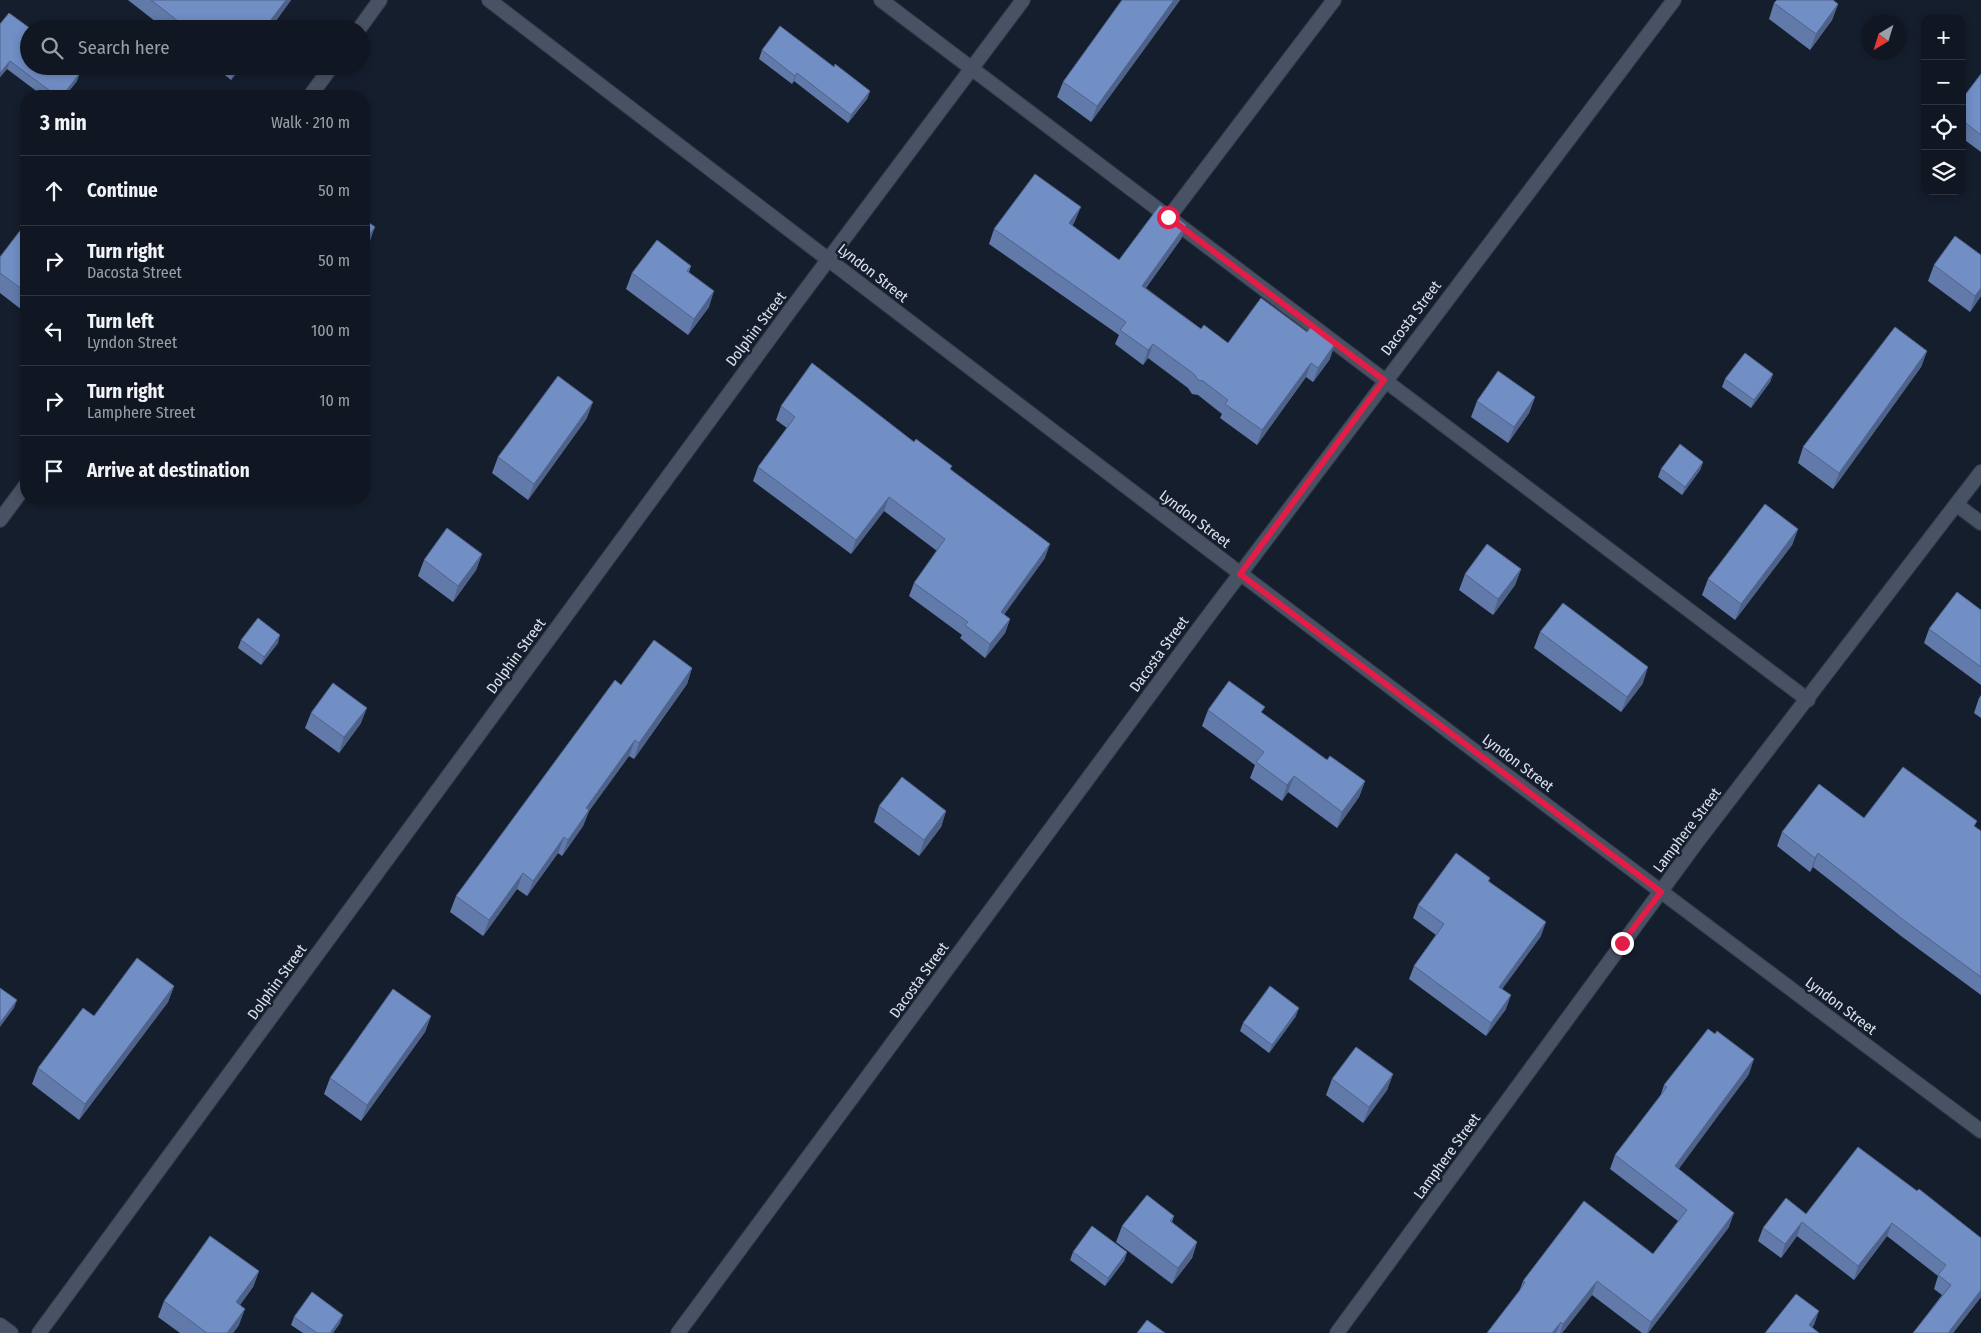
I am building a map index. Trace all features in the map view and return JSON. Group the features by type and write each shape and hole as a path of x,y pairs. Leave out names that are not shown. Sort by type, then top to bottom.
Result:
{"street":[{"path":"366,20 380,0"},
{"name":"Lyndon Street","path":"489,0 1240,574 1981,1131"},
{"path":"881,0 1808,700"},
{"name":"Dolphin Street","path":"39,1333 792,308 1023,0"},
{"path":"1168,217 1334,0"},
{"name":"Dacosta Street","path":"678,1333 1384,380 1674,0"},
{"path":"314,90 325,75"},
{"name":"Lamphere Street","path":"1337,1333 1661,892 1981,472"},
{"path":"0,520 20,492"},
{"path":"1957,505 1981,523"},
{"path":"0,1325 11,1333"}],"building":[{"path":"151,0 286,0 271,20 177,20"},
{"path":"1122,0 1174,0 1097,106 1063,82"},
{"path":"1777,0 1833,0 1838,4 1816,34 1774,3"},
{"path":"9,13 20,21 20,68 10,61 0,73 0,24"},
{"path":"780,26 834,67 835,64 870,91 851,115 797,73 795,76 762,50"},
{"path":"1981,74 1981,135 1966,123 1966,94"},
{"path":"29,75 78,75 67,90 49,90"},
{"path":"1035,174 1081,207 1069,223 1119,260 1160,205 1186,225 1142,286 1201,329 1204,325 1228,343 1261,298 1307,332 1311,327 1335,344 1318,368 1311,363 1262,430 1225,404 1228,400 1203,381 1198,380 1194,374 1153,344 1148,350 1120,330 1126,322 994,229"},
{"path":"370,223 375,227 370,234"},
{"path":"20,231 20,288 0,273 0,257"},
{"path":"1955,236 1981,255 1981,288 1975,296 1934,265"},
{"path":"657,240 691,266 687,271 714,291 694,319 632,273"},
{"path":"1895,327 1927,351 1839,473 1803,447"},
{"path":"1745,353 1773,374 1754,400 1725,379"},
{"path":"812,363 914,442 916,439 952,466 950,469 1050,544 1001,612 1010,619 990,644 965,625 968,622 914,583 945,539 889,497 856,540 758,467 795,417 781,406"},
{"path":"1498,371 1535,397 1514,427 1477,401"},
{"path":"558,376 593,402 534,484 498,457"},
{"path":"1680,444 1703,462 1685,487 1661,469"},
{"path":"1765,504 1798,529 1741,604 1708,579"},
{"path":"447,528 482,554 458,586 424,560"},
{"path":"1487,544 1521,569 1498,599 1465,574"},
{"path":"1957,592 1981,610 1981,667 1929,629"},
{"path":"1563,603 1648,667 1627,697 1540,632"},
{"path":"258,618 280,635 264,657 241,640"},
{"path":"654,640 692,668 639,743 635,740 586,808 589,810 568,840 564,837 533,881 523,873 489,920 456,896 615,680 621,685"},
{"path":"1229,681 1265,707 1261,712 1327,760 1330,756 1365,781 1342,812 1294,776 1287,785 1256,762 1264,752 1208,710"},
{"path":"333,683 367,708 344,737 311,713"},
{"path":"1903,767 1977,821 1974,826 1981,831 1981,977 1906,922 1818,853 1815,858 1782,832 1819,784 1864,818"},
{"path":"902,777 946,811 924,840 879,806"},
{"path":"1456,853 1490,878 1488,881 1546,922 1499,987 1511,995 1491,1023 1414,966 1444,924 1418,905"},
{"path":"137,958 174,986 85,1104 38,1068 83,1008 94,1016"},
{"path":"1270,986 1299,1008 1272,1045 1243,1023"},
{"path":"0,988 17,1000 0,1023"},
{"path":"393,989 431,1016 367,1105 330,1078"},
{"path":"1708,1029 1715,1034 1717,1031 1754,1059 1675,1166 1734,1213 1651,1322 1597,1281 1563,1324 1561,1322 1552,1333 1487,1333 1520,1290 1525,1282 1523,1281 1584,1201 1653,1254 1687,1210 1615,1155 1667,1087 1664,1085"},
{"path":"1356,1047 1393,1074 1369,1107 1332,1079"},
{"path":"1858,1147 1917,1191 1919,1189 1981,1238 1981,1290 1948,1333 1913,1333 1951,1285 1938,1275 1946,1265 1892,1223 1858,1266 1802,1222 1785,1244 1763,1228 1786,1198 1806,1214"},
{"path":"1147,1195 1174,1216 1170,1221 1197,1242 1178,1268 1122,1226"},
{"path":"1092,1226 1127,1252 1108,1278 1073,1252"},
{"path":"210,1236 259,1271 236,1302 245,1309 227,1333 207,1333 164,1301"},
{"path":"312,1292 343,1315 330,1333 317,1333 294,1317"},
{"path":"1796,1294 1819,1311 1809,1325 1819,1333 1765,1333"},
{"path":"1147,1320 1165,1333 1137,1333"}],"route":[{"path":"1168,217 1384,380 1240,574 1661,892 1622,943"}]}
